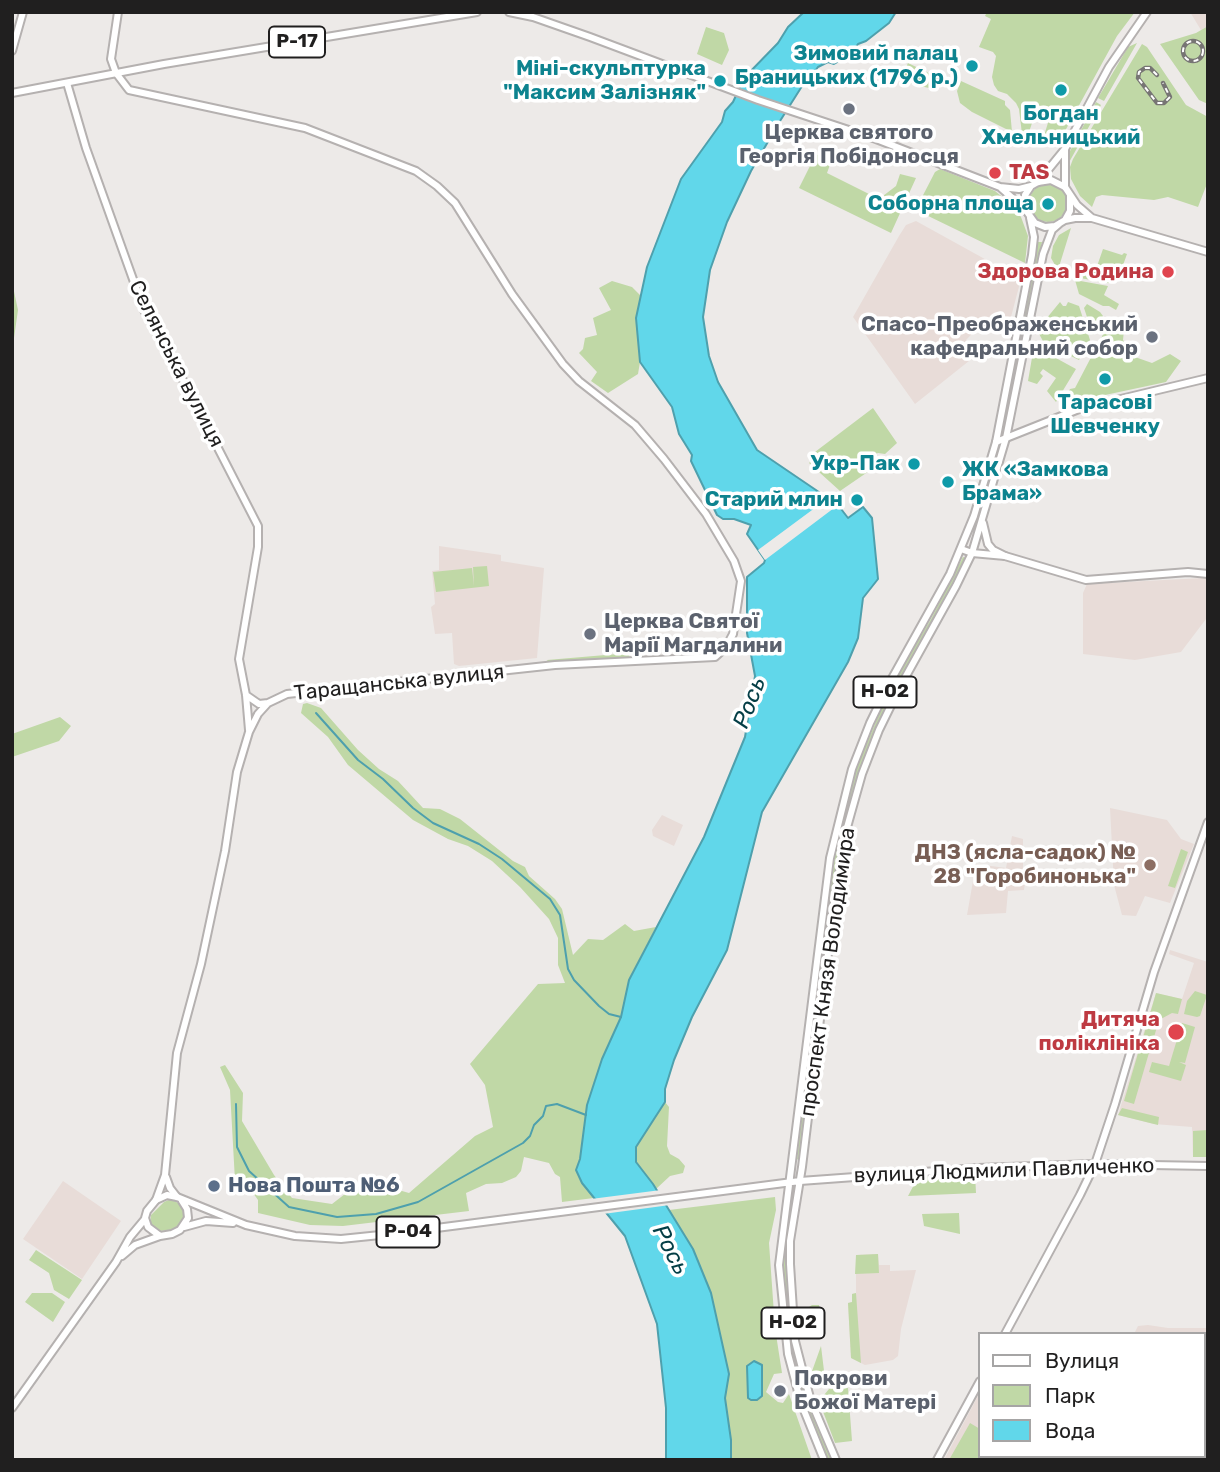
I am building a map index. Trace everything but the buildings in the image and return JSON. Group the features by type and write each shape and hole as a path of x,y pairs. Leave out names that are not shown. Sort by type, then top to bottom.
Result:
{"main road":[{"path":"12,51 23,12"},
{"path":"116,73 111,59 118,12"},
{"name":"Р-17","path":"12,93 477,12"},
{"path":"509,12 533,17 719,86 876,138 1000,187 1019,189 1038,182 1065,149 1109,67 1147,12"},
{"name":"Таращанська вулиця","path":"116,73 129,90 305,128 416,171 437,186 455,203 545,342 579,381 635,425 706,514 740,572 741,593 733,634 726,647 715,657 555,665 287,694 268,703 258,714 249,732 237,772 225,851 200,969 177,1053 165,1175 156,1200"},
{"name":"Селянська вулиця","path":"67,83 86,148 144,310 232,472 258,526 258,547 239,659 246,695"},
{"path":"1065,149 1065,187 1077,205 1092,218"},
{"path":"1038,182 1051,180 1065,187"},
{"path":"1025,209 1026,195 1031,186"},
{"path":"1000,187 1025,209"},
{"path":"1062,222 1070,211 1070,195"},
{"name":"Н-02","path":"1025,209 1030,218"},
{"path":"1030,218 1045,227 1075,218 1092,218 1208,252"},
{"name":"проспект Князя Володимира","path":"824,1460 801,1403 784,1331 779,1265 825,892 836,826 852,769 870,723 945,585 974,516 996,442 1032,255 1034,237 1030,218"},
{"name":"проспект Князя Володимира","path":"835,1460 812,1402 796,1341 789,1264 834,904 846,831 862,774 879,730 971,553 1006,438 1042,254 1052,230 1062,222"},
{"path":"996,442 1079,409 1208,378"},
{"path":"983,518 985,537 993,550 1086,580 1188,572 1208,574"},
{"path":"961,549 971,553 1005,556"},
{"path":"246,695 259,704 268,703"},
{"path":"246,695 249,732"},
{"path":"1006,1332 1095,1164 1154,972 1208,822"},
{"name":"вулиця Людмили Павличенко","path":"800,1181 978,1168 1095,1164 1208,1166"},
{"path":"165,1175 188,1213 184,1227"},
{"name":"Р-04","path":"116,1262 135,1245 206,1221 246,1225 295,1236 341,1239 800,1181"},
{"name":"Р-04","path":"12,1408 116,1262 156,1200 167,1195 246,1225"},
{"path":"145,1219 151,1231 160,1236"},
{"path":"937,1460 978,1385"}],"shaded area":[{"path":"1190,12 1208,12 1208,26 1201,30"},
{"path":"916,221 1021,279 1011,317 1001,327 987,318 966,340 979,353 915,404 853,317 906,225"},
{"path":"439,546 501,555 501,561 544,568 537,658 459,666 454,664 452,633 435,634 431,607 435,604 432,571 439,570"},
{"path":"1208,578 1206,619 1181,652 1135,660 1083,654 1083,593 1087,584"},
{"name":"ДНЗ (ясла-садок) № 28 \"Горобинонька\"","path":"1110,808 1167,820 1181,839 1194,844 1170,903 1145,896 1136,916 1122,915 1114,885"},
{"path":"662,815 683,825 674,846 653,836 652,830"},
{"path":"1012,836 1023,839 1023,869 1042,870 1041,883 1025,883 1024,890 1008,891 1006,913 967,915 976,864 1006,868"},
{"name":"Дитяча поліклініка","path":"1170,950 1208,962 1208,1157 1193,1157 1192,1127 1154,1124 1118,1115 1156,993 1182,999 1194,963 1169,954"},
{"path":"63,1181 121,1221 82,1279 23,1239"},
{"path":"878,1254 879,1265 890,1265 890,1271 916,1270 901,1329 898,1356 893,1360 865,1365 851,1358 848,1303 852,1302 852,1294 856,1293 856,1255"},
{"path":"1138,1326 1208,1328 1208,1460 1145,1460 1206,1458 1206,1332 1135,1332"},
{"path":"978,1396 978,1458 1032,1458 1031,1460 944,1460"}],"green space":[{"path":"987,12 1135,12 1117,36 1055,145 1042,142 1052,110 1038,105 1028,135 1022,134 1016,103 1007,94 998,91 994,85 992,77 996,56 993,52 979,47 991,19 985,16"},
{"path":"1208,26 1208,104 1199,100 1160,44 1196,33"},
{"path":"706,27 724,33 729,50 722,65 697,54"},
{"path":"1137,43 1104,101 1098,98 1128,47"},
{"path":"1142,44 1147,47 1186,105 1208,117 1208,181 1198,207 1168,197 1154,200 1102,195 1096,197 1092,207 1080,196 1071,179 1070,167 1073,159"},
{"path":"908,63 937,77 933,89 900,81"},
{"path":"961,81 1005,101 1010,110 1012,132 960,103 957,91"},
{"path":"1096,102 1101,105 1067,166 1069,153"},
{"path":"816,154 831,162 827,173 879,199 896,186 900,174 916,178 891,233 799,188"},
{"path":"940,169 995,191 1010,203 1021,217 1028,236 1025,263 922,213 919,203 935,172"},
{"name":"Соборна площа","path":"1048,184 1061,190 1067,203 1061,216 1048,222 1035,216 1029,203 1035,190"},
{"path":"1071,228 1058,270 1051,258 1053,246 1059,235"},
{"path":"1038,242 1042,242 1005,421 1022,323"},
{"path":"1103,249 1127,254 1122,268 1116,266 1109,283 1074,277 1079,262 1085,264 1084,269 1095,272"},
{"path":"1075,280 1108,286 1104,295 1119,304 1116,310 1079,294"},
{"path":"612,281 632,287 641,296 636,318 640,362 638,374 608,393 591,381 597,372 579,353 583,349 585,338 597,335 593,318 611,310 599,288"},
{"path":"12,282 18,310 12,352"},
{"path":"1060,302 1063,306 1068,302 1079,306 1090,340 1079,360 1044,343 1037,330"},
{"path":"1087,304 1103,316 1093,335 1084,308"},
{"path":"1110,321 1124,330 1123,340 1135,357 1152,363 1170,354 1181,361 1166,382 1091,398 1063,408 1061,405 1070,389 1075,388"},
{"path":"1034,346 1076,369 1056,402 1047,391 1056,378 1043,369 1040,373 1043,376 1037,384 1028,381"},
{"path":"873,408 897,443 885,454 871,456 875,467 840,491 809,463 812,460 811,455"},
{"path":"963,557 966,558 934,621 898,681 895,679 931,619"},
{"path":"487,566 489,586 436,592 433,572 472,568 474,586 473,567"},
{"path":"629,653 630,661 549,663 547,660"},
{"path":"891,686 895,687 859,771 842,832 825,947 821,947 838,837 856,769"},
{"path":"303,704 321,708 358,750 379,769 398,781 423,808 440,809 460,819 513,861 525,867 529,876 555,899 562,909 573,955 588,939 603,940 625,924 634,931 656,927 629,980 621,1017 602,1059 587,1105 580,1159 576,1170 594,1198 562,1202 560,1177 549,1163 524,1157 521,1171 516,1177 502,1183 486,1184 466,1193 469,1211 343,1226 310,1225 258,1213 258,1200 251,1190 235,1181 230,1090 220,1067 225,1065 243,1093 242,1121 274,1175 292,1198 332,1204 354,1187 395,1189 409,1193 475,1136 493,1127 485,1085 470,1064 538,984 565,983 558,965 558,938 549,919 520,887 492,861 468,846 448,839 413,820 348,765 328,737 301,713"},
{"path":"60,717 71,726 59,741 12,757 12,734"},
{"path":"1181,849 1188,852 1175,888 1168,886"},
{"path":"820,955 824,955 799,1160 797,1159"},
{"path":"1195,991 1207,995 1200,1016 1197,1017 1184,1014 1187,1001"},
{"path":"1156,993 1182,999 1178,1014 1172,1013 1159,1020 1152,1044 1142,1041"},
{"path":"1182,1023 1195,1027 1185,1063 1179,1062 1186,1065 1181,1081 1149,1072 1152,1062 1169,1066"},
{"path":"1141,1043 1151,1046 1134,1104 1124,1101"},
{"path":"665,1102 669,1107 667,1146 670,1154 685,1166 683,1173 670,1176 656,1189 636,1162 636,1147"},
{"path":"1122,1108 1159,1117 1158,1125 1118,1115"},
{"path":"1208,1130 1208,1157 1193,1157 1193,1131"},
{"path":"975,1173 976,1193 908,1196 916,1181 923,1176"},
{"path":"775,1197 776,1210 769,1243 775,1328 782,1373 774,1374 766,1392 783,1403 789,1394 812,1460 731,1460 725,1398 728,1374 711,1293 693,1249 669,1210"},
{"path":"171,1199 183,1206 183,1218 173,1230 159,1231 150,1224 151,1215"},
{"path":"959,1213 960,1234 924,1226 922,1214"},
{"path":"36,1250 82,1280 69,1299 54,1290 49,1273 29,1260"},
{"path":"783,1251 786,1251 794,1353 809,1405 832,1460 827,1460 805,1406 791,1353 785,1309"},
{"path":"878,1254 879,1273 855,1274 856,1255"},
{"path":"32,1293 52,1293 65,1302 53,1322 25,1302"},
{"path":"856,1293 861,1363 851,1358 848,1303 852,1302 852,1294"},
{"path":"819,1305 821,1333 806,1309"},
{"path":"802,1312 817,1335 817,1336 804,1338"},
{"path":"821,1346 825,1379 818,1379 817,1375 811,1374"},
{"path":"848,1388 852,1441 835,1443 819,1401 829,1389"},
{"path":"970,1423 978,1428 978,1458 983,1458 982,1460 949,1460"}],"water":[{"name":"Рось","path":"804,12 896,12 889,23 858,44 851,54 834,64 828,62 809,72 811,79 804,83 780,121 751,171 727,222 710,270 703,317 709,356 718,382 757,450 838,505 848,518 863,507 872,518 878,579 863,598 858,638 848,662 762,812 727,950 692,1017 674,1060 665,1089 665,1102 636,1147 636,1162 653,1184 693,1249 711,1293 729,1374 725,1398 731,1460 666,1460 666,1408 657,1324 625,1236 582,1183 576,1170 580,1159 587,1105 602,1059 621,1017 629,980 704,837 745,737 755,676 747,633 747,577 765,560 747,534 751,525 734,519 723,519 717,515 691,461 692,455 679,434 672,407 640,362 636,318 647,267 681,179 722,122 725,111 733,102 744,78"},
{"path":"754,1361 762,1365 762,1396 751,1400 748,1398 747,1366"}],"pier":[{"path":"831,496 838,505 765,560 758,550"},
{"path":"661,1190 670,1205 603,1214 591,1199"}],"waterway":[{"path":"316,713 358,760 383,779 413,808 433,823 479,844 502,859 550,899 560,915 568,969 574,980 609,1014 621,1017"},
{"path":"236,1104 237,1147 249,1171 289,1207 337,1217 376,1214 418,1202 523,1143 543,1116 546,1106 557,1104 586,1115"}],"railway":[{"path":"1193,41 1200,44 1203,51 1200,58 1193,61 1186,58 1183,51 1186,44 1193,41"},
{"path":"1157,75 1150,68 1145,68 1139,72 1138,78 1157,103 1164,103 1170,97 1163,83"}],"place":[{"name":"Зимовий палац Браницьких (1796 р.)","path":"972,66"},
{"name":"Міні-скульптурка \"Максим Залізняк\"","path":"720,81"},
{"name":"Богдан Хмельницький","path":"1061,90"},
{"name":"Церква святого Георгія Побідоносця","path":"849,109"},
{"name":"TAS","path":"995,173"},
{"name":"Соборна площа","path":"1048,204"},
{"name":"Здорова Родина","path":"1168,272"},
{"name":"Спасо-Преображенський кафедральний собор","path":"1152,337"},
{"name":"Тарасові Шевченку","path":"1105,379"},
{"name":"Укр-Пак","path":"914,464"},
{"name":"ЖК «Замкова Брама»","path":"948,482"},
{"name":"Старий млин","path":"857,500"},
{"name":"Церква Святої Марії Магдалини","path":"590,634"},
{"name":"ДНЗ (ясла-садок) № 28 \"Горобинонька\"","path":"1150,865"},
{"name":"Дитяча поліклініка","path":"1176,1032"},
{"name":"Нова Пошта №6","path":"214,1186"},
{"name":"Покрови Божої Матері","path":"780,1391"}]}
